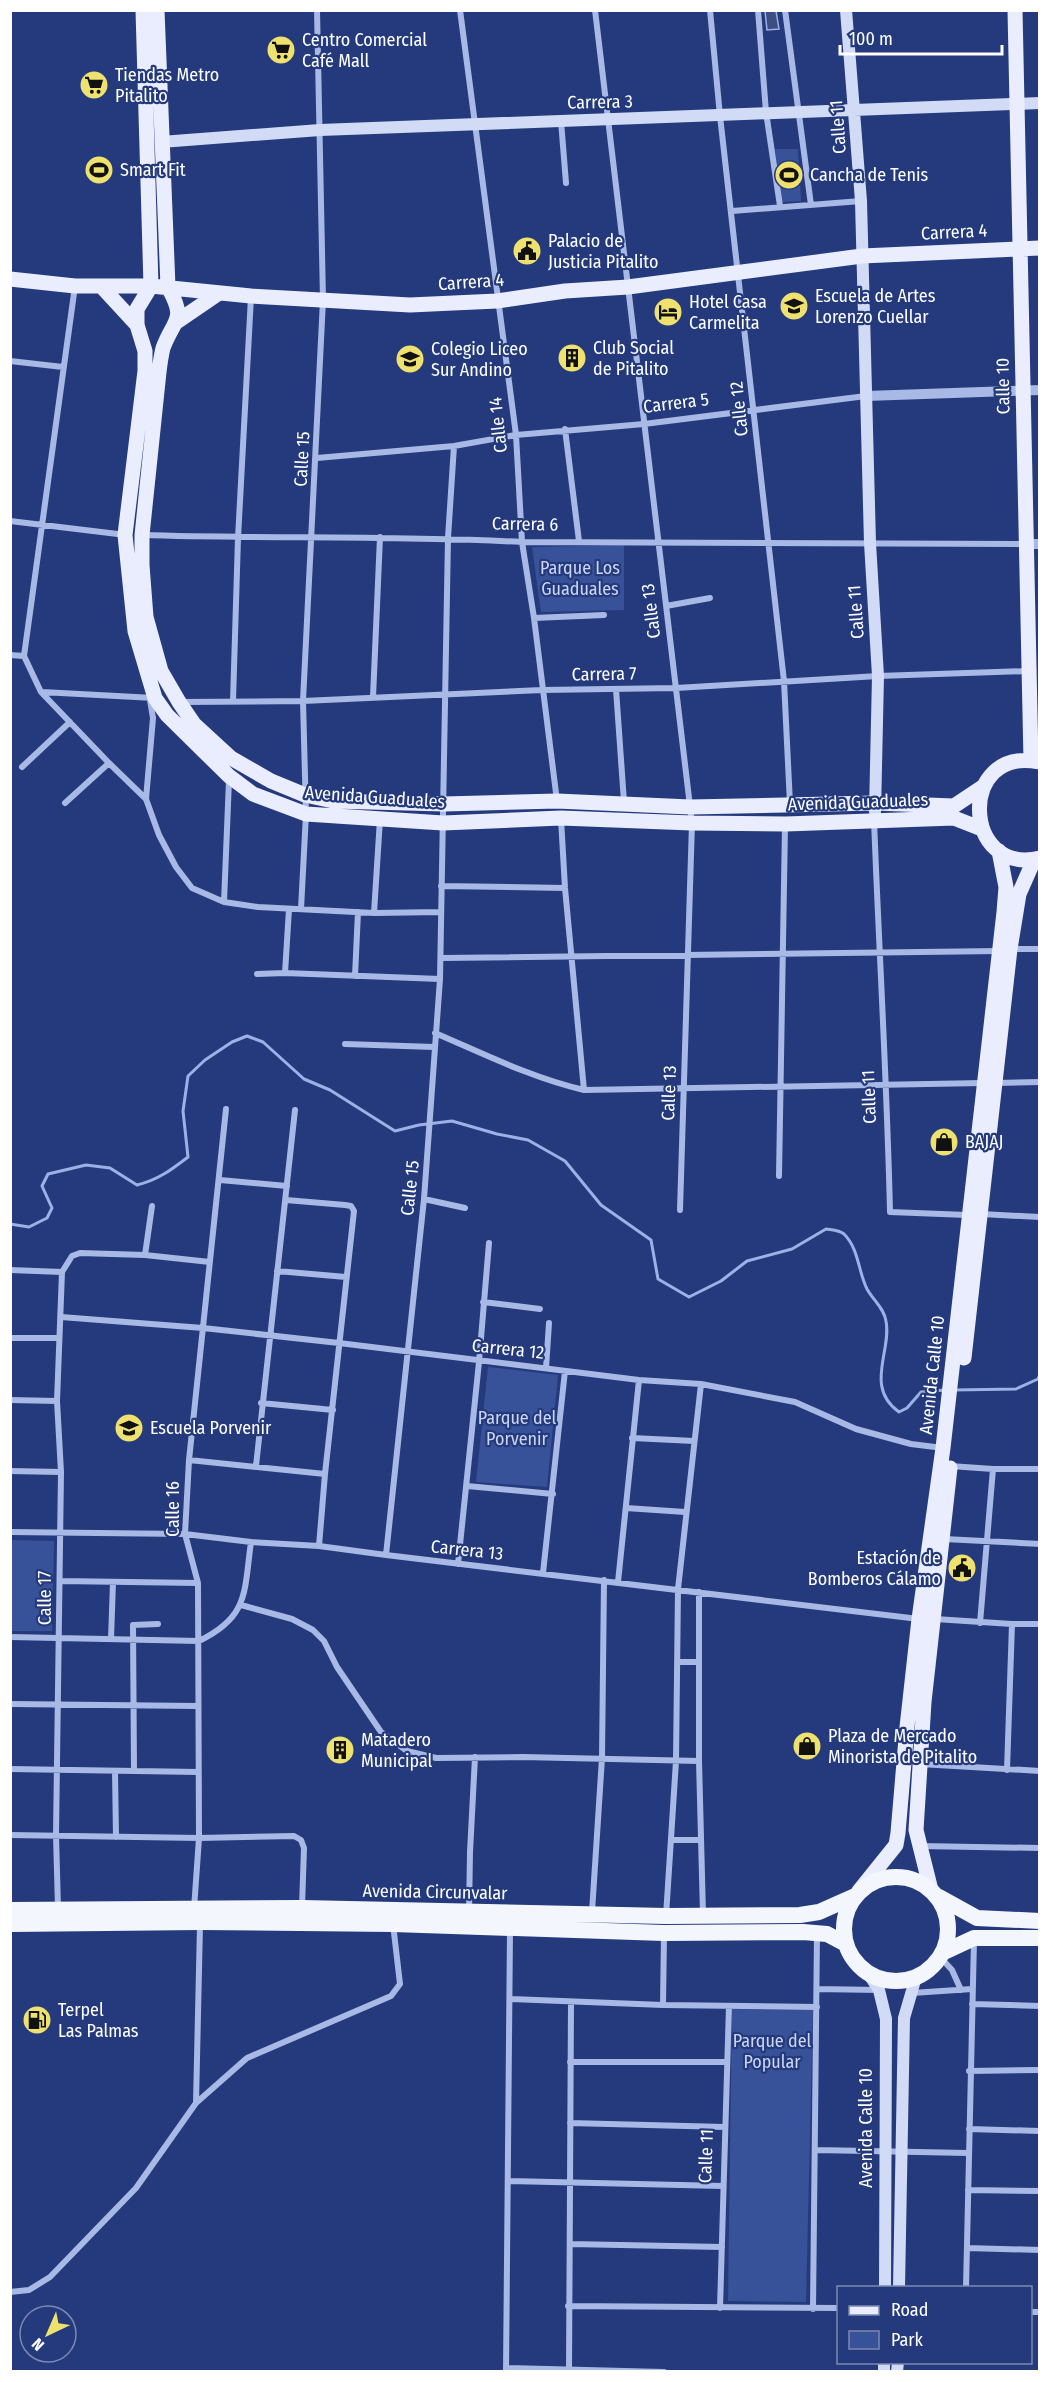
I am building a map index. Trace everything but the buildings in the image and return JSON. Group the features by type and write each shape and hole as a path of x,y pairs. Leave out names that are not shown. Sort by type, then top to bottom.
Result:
{"highway":[{"path":"1040,1921 977,1918 915,1880 895,1876 876,1880 857,1893 847,1908 843,1922 844,1943 852,1957 868,1973 891,1981 913,1985 942,1955 974,1938 1040,1938"},
{"name":"Avenida Circunvalar","path":"10,1924 58,1917 197,1916 510,1927 703,1924 819,1912 857,1893"},
{"path":"935,1894 946,1916 948,1933 942,1955"},
{"name":"Avenida Circunvalar","path":"197,1916 302,1908 592,1914 665,1925"},
{"name":"Avenida Circunvalar","path":"10,1910 58,1917"},
{"name":"Avenida Circunvalar","path":"703,1924 827,1934 844,1943"}],"main road":[{"path":"143,10 151,286"},
{"path":"157,10 168,287 177,304 178,321"},
{"name":"Calle 11","path":"846,10 861,201 870,543 878,676 874,819"},
{"name":"Calle 10","path":"1015,10 1023,390 1033,544 1029,671 1035,761"},
{"name":"Carrera 3","path":"161,142 320,130 475,123 608,121 720,117 766,112 1040,103"},
{"name":"Carrera 4","path":"10,279 75,286 151,286 251,296 410,305 497,302 565,291 628,287 862,256 1040,248"},
{"path":"101,286 137,326"},
{"name":"Avenida Guaduales","path":"151,286 137,309 137,326 145,351 146,371 124,535 135,631 153,699 189,739 229,776 253,794 306,814 443,823 561,818 786,824 874,819 954,818 982,829"},
{"path":"178,321 219,292"},
{"name":"Avenida Guaduales","path":"178,321 163,349 159,372 142,535 146,617 161,671 194,723 231,758 271,781 305,795 333,801 444,804 557,801 690,807 875,803 954,806 984,786 1004,766 1017,761 1035,761"},
{"path":"984,786 978,807 986,838 999,851 1010,857 1037,859"},
{"name":"Avenida Calle 10","path":"935,1894 918,1846 916,1830 926,1619 944,1539 954,1396 1005,950 1006,887 999,851"},
{"name":"Avenida Calle 10","path":"1005,950 1018,894 1037,859"},
{"name":"Avenida Calle 10","path":"857,1893 896,1845 926,1619 943,1448 954,1396"},
{"name":"Avenida Calle 10","path":"868,1973 879,1990 886,2019 885,2286"},
{"name":"Avenida Calle 10","path":"899,2286 904,2018 913,1985"},
{"path":"886,2019 904,2018"}],"street":[{"name":"Calle 15","path":"301,909 306,814 303,701 317,458 323,300 317,10"},
{"name":"Calle 14","path":"460,10 516,435 522,542 557,801"},
{"name":"Calle 13","path":"595,10 692,823 680,1210"},
{"name":"Calle 12","path":"710,10 737,273 784,681 790,805"},
{"path":"759,10 766,112 780,206"},
{"path":"785,10 811,205"},
{"path":"561,120 566,183"},
{"path":"732,211 861,201"},
{"path":"75,286 24,656 41,692 109,764 146,799"},
{"path":"233,701 238,538 251,296"},
{"path":"10,362 63,367"},
{"name":"Carrera 5","path":"317,458 454,446 565,429 644,424 867,396 1040,390"},
{"path":"565,429 579,541"},
{"name":"Calle 15","path":"386,1556 430,1135 440,979 448,538 454,446"},
{"name":"Carrera 6","path":"10,521 124,535 238,538 380,537 522,542 1033,544"},
{"path":"373,698 380,537"},
{"path":"666,606 710,598"},
{"path":"534,618 604,615"},
{"path":"10,655 24,656"},
{"name":"Carrera 7","path":"179,702 303,701 542,690 676,688 878,676 1029,671"},
{"path":"616,689 624,804"},
{"path":"41,692 153,699 146,799 159,835 176,867 192,888 224,902 289,909 374,913 440,912"},
{"path":"22,767 70,722"},
{"path":"65,802 109,764"},
{"path":"224,902 229,776"},
{"path":"561,818 565,888 584,1090"},
{"path":"374,913 380,819"},
{"name":"Calle 11","path":"874,819 887,1085 890,1212 974,1215"},
{"path":"779,1176 786,824"},
{"path":"441,886 565,888"},
{"path":"285,973 289,909"},
{"path":"355,976 358,912"},
{"path":"441,958 1040,949"},
{"path":"257,974 440,979"},
{"path":"435,1033 517,1069 560,1085 584,1090 1040,1082"},
{"path":"345,1044 434,1047"},
{"name":"Calle 16","path":"196,2103 199,1838 198,1583 185,1534 189,1460 226,1109"},
{"path":"256,1466 261,1403 271,1337 295,1110"},
{"path":"220,1180 288,1186"},
{"path":"424,1199 465,1208"},
{"path":"286,1200 351,1206 354,1211 319,1545"},
{"path":"145,1255 152,1206"},
{"path":"974,1215 1040,1216"},
{"path":"458,1564 489,1243"},
{"path":"10,1270 62,1272 72,1256 80,1253 145,1255 210,1262"},
{"path":"277,1271 346,1277"},
{"name":"Calle 17","path":"58,1917 56,1835 59,1769 61,1472 57,1401 62,1272"},
{"path":"483,1302 540,1309"},
{"name":"Carrera 12","path":"61,1317 203,1328 639,1380 701,1384 795,1402 856,1429 911,1444 943,1448"},
{"path":"546,1368 549,1323"},
{"path":"10,1338 59,1338"},
{"path":"543,1573 565,1371"},
{"path":"618,1582 639,1380"},
{"path":"663,2005 665,1925 676,1761 678,1589 701,1384"},
{"path":"10,1400 57,1401"},
{"path":"261,1403 333,1410"},
{"path":"632,1438 694,1441"},
{"path":"189,1460 325,1474"},
{"path":"950,1466 1040,1469"},
{"path":"980,1623 993,1469"},
{"path":"10,1471 61,1472"},
{"path":"467,1486 553,1494"},
{"path":"626,1508 685,1512"},
{"name":"Carrera 13","path":"10,1532 185,1534 251,1542 319,1545 386,1556 926,1619 1040,1624"},
{"path":"944,1539 986,1543 1040,1544"},
{"path":"10,1637 199,1641 229,1623 241,1605 251,1542"},
{"path":"592,1914 602,1758 604,1580"},
{"path":"60,1581 198,1583"},
{"path":"111,1639 113,1582"},
{"path":"699,1592 699,1761 703,1924"},
{"path":"241,1605 292,1619 313,1630 324,1641 337,1667 381,1732 407,1751 436,1758 475,1756 699,1761"},
{"path":"134,1771 133,1625 158,1624"},
{"path":"1007,1770 1012,1624"},
{"path":"677,1662 698,1662"},
{"path":"10,1704 197,1706"},
{"path":"470,1912 470,1852 475,1756"},
{"path":"919,1764 1040,1772"},
{"path":"10,1769 198,1772"},
{"path":"115,1771 116,1837"},
{"path":"10,1835 199,1838 294,1836 302,1840 304,1848 302,1908"},
{"path":"672,1840 701,1839"},
{"path":"918,1846 1040,1848"},
{"path":"10,2292 28,2290 50,2277 136,2188 196,2103 246,2058 392,1996 400,1984 393,1924"},
{"path":"510,1927 506,2370 664,2372"},
{"path":"813,2308 817,1934"},
{"path":"966,2286 969,2071 974,1938"},
{"path":"942,1955 961,1990"},
{"path":"913,1985 972,1989"},
{"path":"817,1989 879,1990"},
{"path":"511,1999 571,2003 817,2007"},
{"path":"569,2370 571,2003"},
{"path":"972,2004 1040,2006"},
{"name":"Calle 11","path":"720,2308 729,2006"},
{"path":"570,2062 727,2062"},
{"path":"969,2071 1040,2070"},
{"path":"570,2123 725,2127"},
{"path":"969,2129 1040,2131"},
{"path":"816,2150 968,2153"},
{"path":"509,2181 723,2186"},
{"path":"968,2190 1040,2191"},
{"path":"570,2244 722,2247"},
{"path":"967,2248 1040,2250"},
{"path":"568,2306 837,2308"}],"green space":[{"name":"Cancha de Tenis","path":"775,149 798,149 801,201 781,202"},
{"name":"Parque Los Guaduales","path":"624,545 624,610 541,612 532,547"},
{"name":"Parque del Porvenir","path":"488,1367 558,1375 547,1487 476,1482"},
{"path":"11,1540 54,1541 52,1631 11,1631"},
{"name":"Parque del Popular","path":"732,2009 813,2010 806,2302 728,2301"}],"shaded area":[{"path":"765,11 776,11 779,29 767,30"}],"waterway":[{"path":"10,1224 29,1227 47,1218 52,1208 42,1186 48,1174 86,1165 110,1168 137,1185 158,1177 188,1157 183,1111 188,1076 205,1060 232,1042 247,1036 263,1042 304,1079 330,1090 395,1131 452,1121 528,1140 565,1161 601,1205 651,1240 658,1279 689,1297 721,1281 747,1261 792,1249 826,1229 844,1234 853,1246 867,1289 885,1316 887,1332 881,1380 883,1391 889,1402 899,1412 907,1408 921,1392 945,1390"},
{"path":"955,1390 1016,1389 1038,1379 1040,1375"}],"place":[{"name":"Centro Comercial Café Mall","path":"281,50"},
{"name":"Tiendas Metro Pitalito","path":"94,85"},
{"name":"Smart Fit","path":"99,170"},
{"name":"Cancha de Tenis","path":"789,175"},
{"name":"Palacio de Justicia Pitalito","path":"527,251"},
{"name":"Escuela de Artes Lorenzo Cuellar","path":"794,306"},
{"name":"Hotel Casa Carmelita","path":"668,312"},
{"name":"Club Social de Pitalito","path":"572,358"},
{"name":"Colegio Liceo Sur Andino","path":"410,359"},
{"name":"BAJAJ","path":"944,1142"},
{"name":"Escuela Porvenir","path":"129,1428"},
{"name":"Estación de Bomberos Cálamo","path":"962,1568"},
{"name":"Plaza de Mercado Minorista de Pitalito","path":"807,1746"},
{"name":"Matadero Municipal","path":"340,1750"},
{"name":"Terpel Las Palmas","path":"37,2020"}]}
